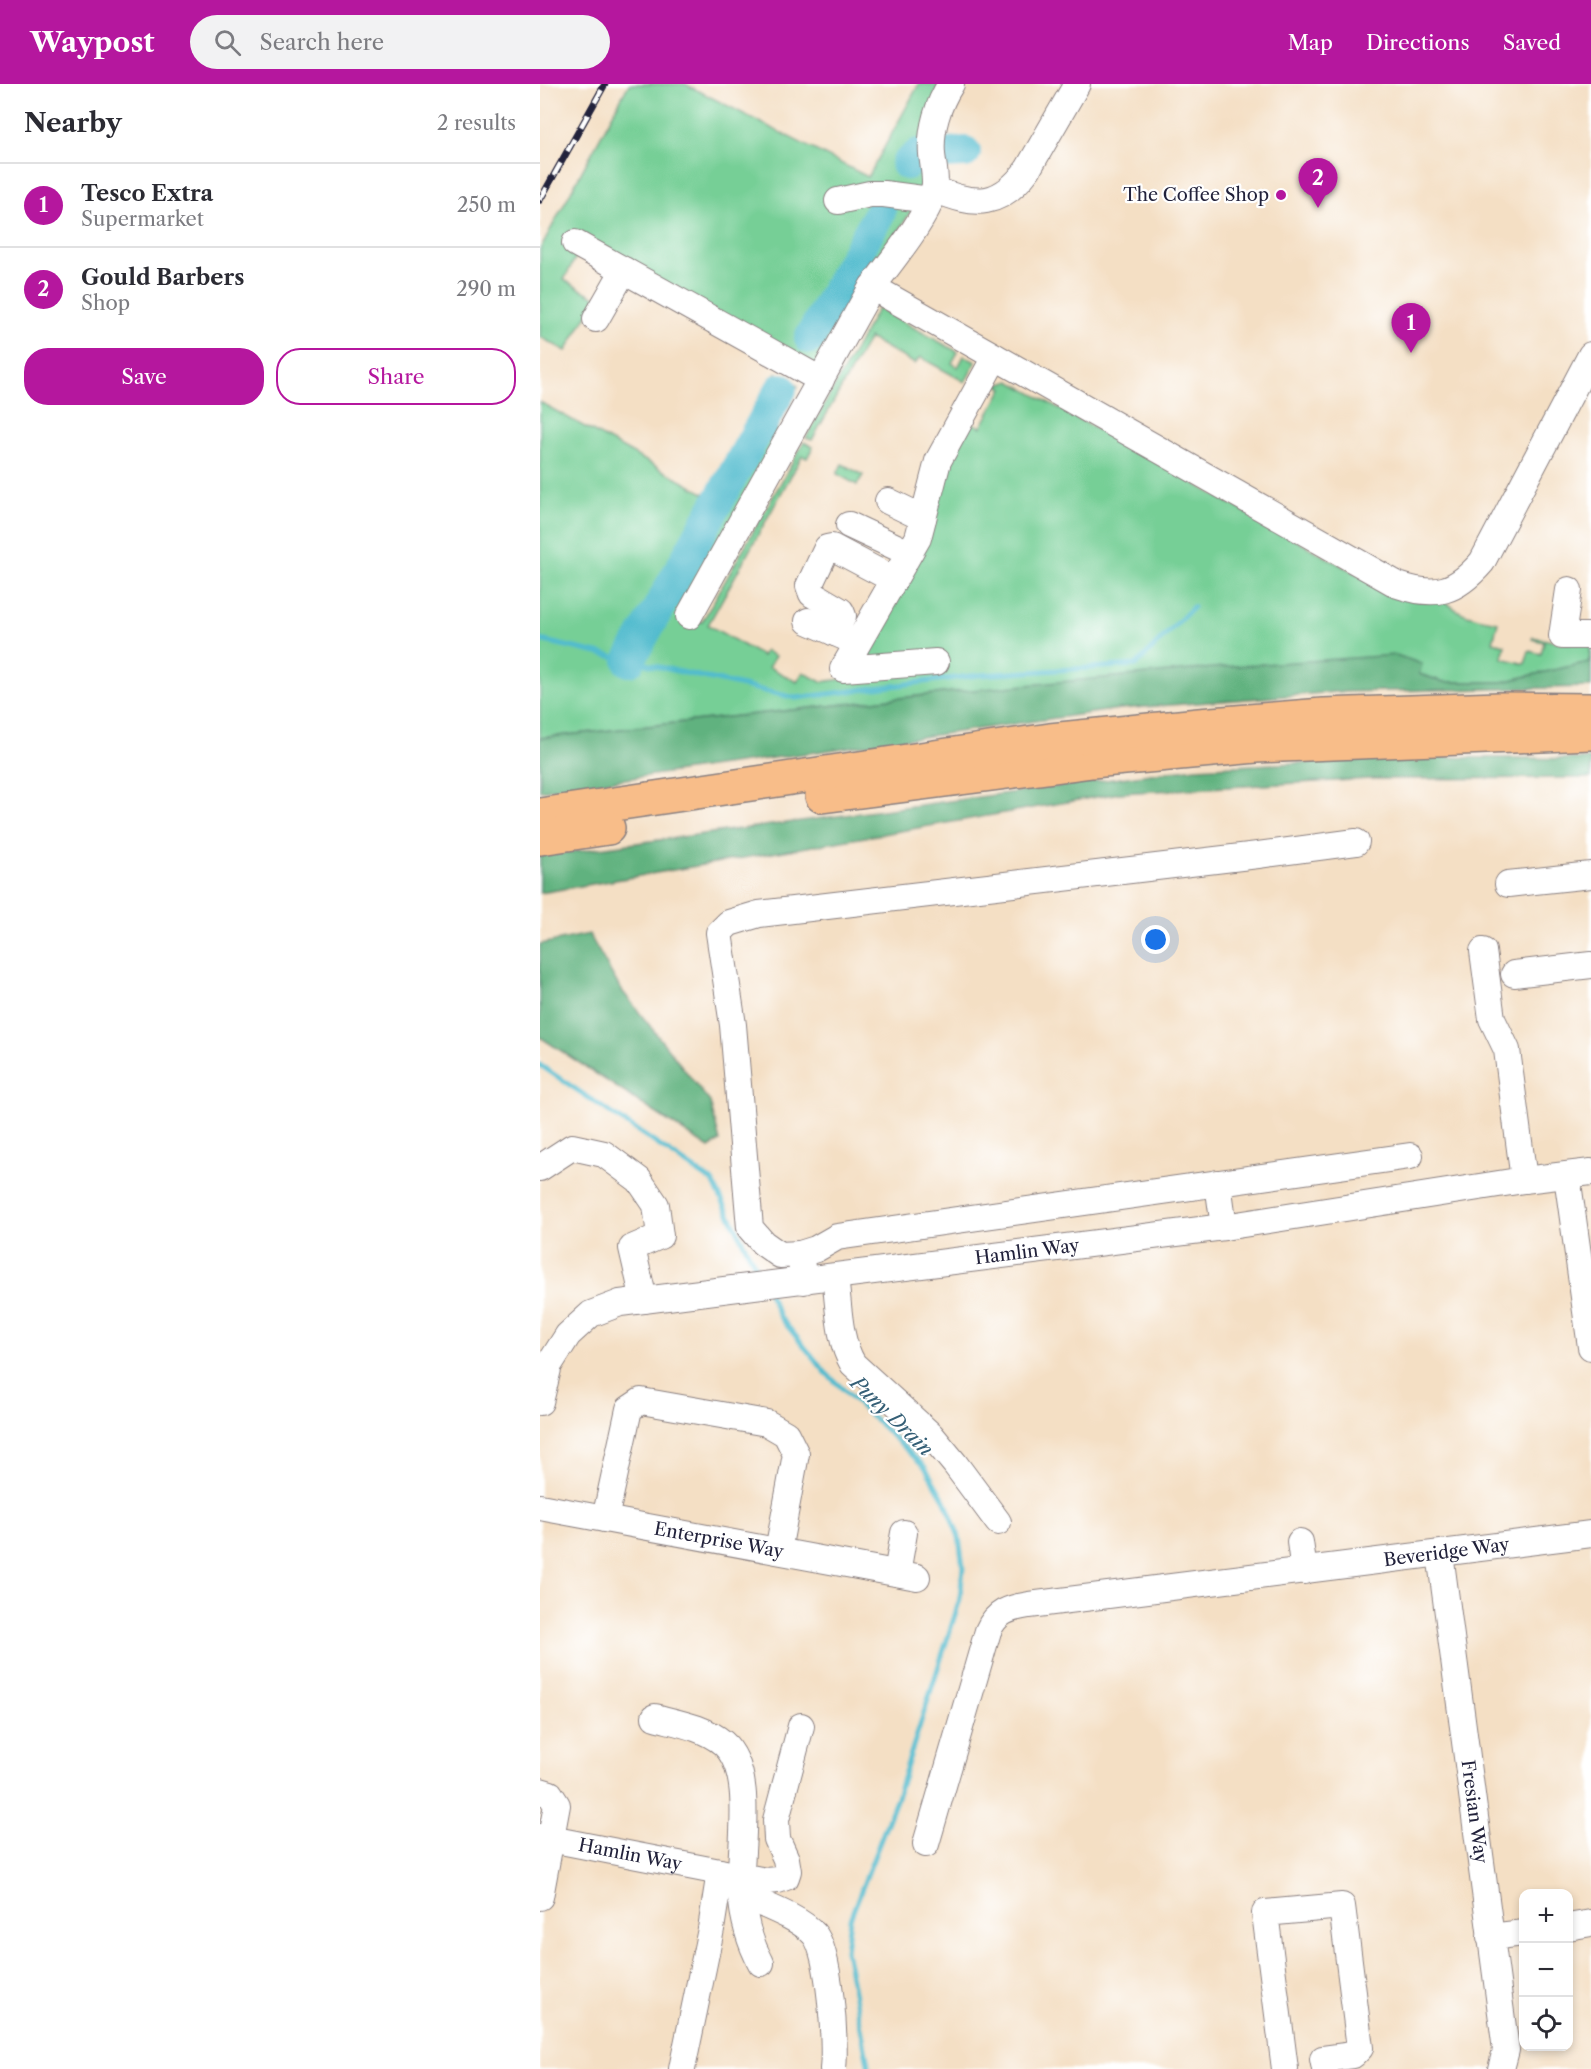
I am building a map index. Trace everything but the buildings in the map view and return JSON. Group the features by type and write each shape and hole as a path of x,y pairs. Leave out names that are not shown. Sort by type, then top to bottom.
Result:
{"highway":[{"path":"540,814 1050,740 1199,725 1335,715 1499,709 1589,716"},
{"path":"1515,736 1589,716"},
{"path":"540,838 758,805 1092,761 1256,746 1515,736 1591,743"}],"street":[{"path":"689,616 872,287 925,211 932,195 933,134 941,102 951,84"},
{"path":"838,201 870,194 932,195 975,201 992,199 1019,181 1028,169 1077,84"},
{"path":"575,243 821,380"},
{"path":"596,319 624,270"},
{"path":"872,287 1398,585 1417,591 1435,592 1453,588 1468,579 1482,562 1591,355"},
{"path":"847,638 894,580 918,538 939,461 995,357"},
{"path":"888,501 923,518"},
{"path":"849,525 909,553"},
{"path":"894,580 852,556 832,547 827,548 809,586 812,594 841,611 847,638 843,669 936,662"},
{"path":"1569,590 1562,636 1591,636"},
{"path":"808,621 847,638"},
{"path":"1356,842 759,914 729,923 719,933 733,1025 750,1228 763,1243 780,1255 800,1254 816,1249 837,1237 1410,1156"},
{"path":"1508,884 1591,874"},
{"path":"1483,951 1492,1019 1507,1050 1524,1180"},
{"path":"1514,974 1591,965"},
{"path":"540,1168 572,1147 604,1154 639,1180 656,1205 660,1236 632,1248 644,1300"},
{"name":"Hamlin Way","path":"540,1402 544,1359 591,1314 620,1303 1224,1227 1524,1180 1579,1174 1591,1347"},
{"path":"1218,1183 1224,1227"},
{"path":"980,1217 985,1258"},
{"path":"800,1254 804,1281"},
{"path":"835,1277 843,1340 853,1364 931,1435 998,1522"},
{"path":"605,1519 629,1409 641,1401 767,1423 786,1434 796,1454 778,1551"},
{"name":"Enterprise Way","path":"540,1507 907,1575 904,1533"},
{"name":"Beveridge Way","path":"926,1844 988,1631 993,1619 1003,1611 1016,1607 1591,1534"},
{"path":"1300,1542 1304,1571"},
{"name":"Fresian Way","path":"1440,1554 1506,2050 1501,2069"},
{"path":"654,1718 697,1728 723,1742 737,1761 741,1774 744,1830 734,1881 711,1929 682,2069"},
{"name":"Hamlin Way","path":"545,1838 734,1881 766,1881 786,1877 788,1871 786,1859 777,1839 776,1820 801,1725"},
{"path":"540,1791 550,1794 556,1805 545,1838 540,1897"},
{"path":"734,1881 752,1947 761,1963"},
{"path":"734,1881 816,1935 825,1960 835,2049 833,2069"},
{"path":"1285,2069 1265,1913 1342,1906 1361,2041 1353,2062 1323,2059 1324,2069"},
{"path":"1573,1925 1591,1923"},
{"path":"1490,1937 1519,1934"}],"green space":[{"path":"629,84 685,84 868,177 919,84 938,84 920,196 817,367 577,255 564,280 597,298 566,351 540,337 540,249"},
{"path":"878,308 958,352 952,363 958,367 964,356 976,362 965,382 920,357 915,364 869,338 812,440 806,438"},
{"path":"776,373 798,386 774,428 781,432 689,616 702,622 804,442 813,447 807,458 802,456 708,625 762,656 765,651 775,656 769,667 797,682 803,672 821,682 850,678 861,659 947,464 970,422 981,427 1003,388 998,385 1010,381 1389,592 1443,598 1461,612 1498,622 1493,642 1505,645 1502,658 1525,664 1529,651 1541,654 1544,642 1532,639 1533,637 1562,643 1591,643 1589,662 1502,682 1444,682 1419,674 962,691 540,738 540,402 707,495"},
{"path":"842,464 863,475 857,485 837,474"},
{"path":"1591,651 1591,687 1336,692 1120,709 540,791 540,738 962,691 1235,666 1396,655 1422,664 1419,674 1444,682 1502,682 1589,662"},
{"path":"1417,757 1591,759 1591,778 1370,779 1120,793 540,893 540,856 1195,768"},
{"path":"589,934 620,988 710,1102 720,1141 709,1148 540,1037 540,944"}],"waterway":[{"path":"945,153 965,152"},
{"path":"907,164 919,154"},
{"path":"810,338 880,212"},
{"path":"629,661 781,389"},
{"path":"540,640 796,698 979,675 1136,665 1193,607"},
{"name":"Puny Drain","path":"540,1065 713,1182 761,1278"},
{"name":"Puny Drain","path":"768,1292 780,1317 826,1373 925,1467 945,1501 959,1537 963,1567 960,1599 896,1800 850,1919 846,1950 869,2069"}],"railway":[{"path":"540,200 605,84"}],"place":[{"name":"The Coffee Shop","path":"1281,195"},
{"name":"Gould Barbers","path":"1318,208"},
{"name":"Tesco Extra","path":"1411,353"}]}
